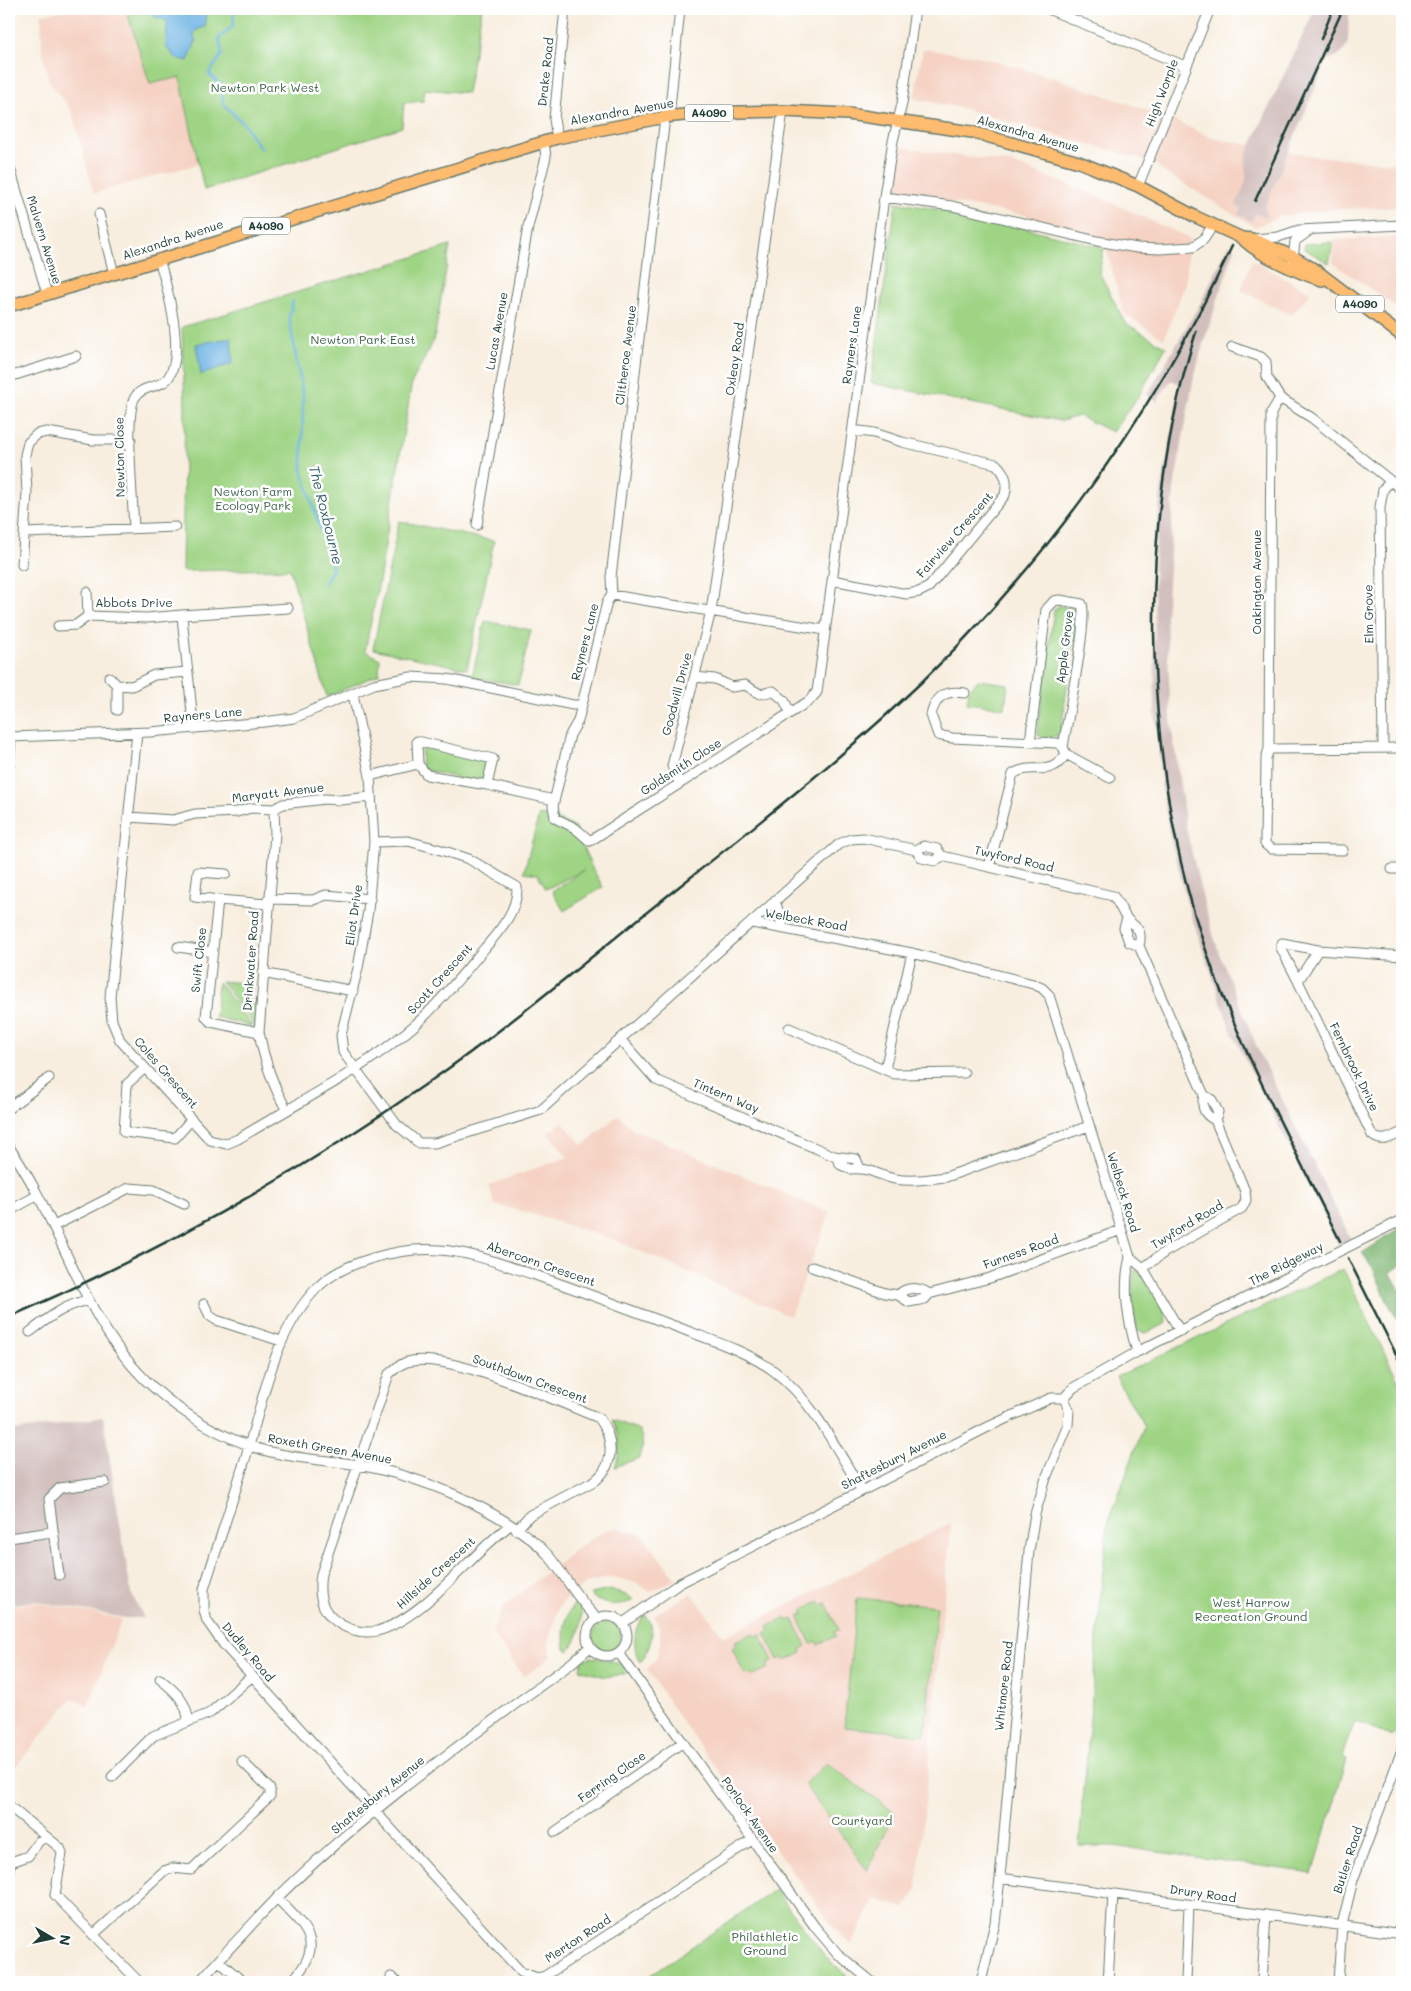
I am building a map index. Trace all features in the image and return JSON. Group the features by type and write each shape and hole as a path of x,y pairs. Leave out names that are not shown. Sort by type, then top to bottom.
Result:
{"main road":[{"name":"Alexandra Avenue","path":"9,306 557,138 667,117 783,111 840,113 972,132 1014,142 1078,162 1138,186 1213,225 1292,256"},
{"name":"Alexandra Avenue","path":"1247,239 1249,246 1297,269"},
{"name":"A4090","path":"1292,256 1317,271 1402,336"},
{"name":"A4090","path":"1297,269 1314,278 1330,282"}],"street":[{"name":"Drake Road","path":"557,138 554,119 565,9"},
{"name":"Clitheroe Avenue","path":"612,595 611,577 680,9"},
{"name":"Rayners Lane","path":"10,737 137,733 294,718 393,679 427,677 447,679 572,705 581,704 607,602 612,595 825,630 884,197 902,104 915,9"},
{"path":"1048,9 1186,66"},
{"name":"High Worple","path":"1138,186 1210,9"},
{"name":"Oxleay Road","path":"711,611 783,111"},
{"name":"Lucas Avenue","path":"477,525 528,227 546,157 544,142"},
{"name":"Malvern Avenue","path":"9,165 47,294"},
{"path":"884,197 952,206 1096,241 1138,248 1192,247 1204,239 1213,225"},
{"path":"99,214 114,274"},
{"path":"1247,239 1278,237 1299,230 1310,231 1402,225"},
{"path":"1297,269 1293,264 1292,256 1295,241 1310,231"},
{"name":"Newton Close","path":"134,528 131,440 134,398 141,390 167,379 174,367 173,312 159,259"},
{"path":"1232,348 1261,357 1266,362 1271,385 1280,398 1312,418 1402,490"},
{"path":"9,377 76,356"},
{"name":"Oakington Avenue","path":"1280,398 1271,413 1268,749 1265,844 1271,849 1343,850"},
{"name":"Fairview Crescent","path":"832,580 907,594 928,587 1001,501 1005,495 1007,482 1004,472 996,464 902,442 874,433 853,430"},
{"path":"22,565 26,533 25,455 28,443 36,434 47,432 93,440 131,440"},
{"name":"Elm Grove","path":"1383,748 1380,507 1383,490 1390,481"},
{"path":"26,533 175,527"},
{"name":"Abbots Drive","path":"87,592 88,616"},
{"name":"Apple Grove","path":"1030,742 1046,610 1054,601 1076,602 1082,604 1083,609 1064,750"},
{"name":"Abbots Drive","path":"58,626 76,625 88,616 148,618 288,608"},
{"name":"Goodwill Drive","path":"679,783 672,766 711,611"},
{"path":"182,615 193,729"},
{"name":"Goldsmith Close","path":"554,800 552,812 555,818 575,828 590,841 809,701 817,692 825,630"},
{"path":"118,686 132,686 154,675 187,672"},
{"path":"109,677 118,686 118,710"},
{"path":"695,677 715,679 729,687 745,685 760,694 773,691 784,700 788,713"},
{"path":"965,693 948,691 942,693 936,700 931,715 938,735 952,738 1051,743 1110,778"},
{"name":"Eliot Drive","path":"353,694 370,776 374,842 370,899 353,991 341,1035 343,1052 356,1069"},
{"path":"487,785 494,759 417,742 418,764 426,775 487,785 554,800 570,735 578,721 581,704"},
{"name":"Coles Crescent","path":"137,733 110,997 112,1021 120,1040 210,1140 226,1144 356,1069"},
{"path":"9,767 10,737"},
{"path":"1268,749 1402,748"},
{"path":"989,867 1013,774 1020,770 1048,770 1056,766 1064,750"},
{"path":"370,776 418,764"},
{"name":"Maryatt Avenue","path":"129,817 173,820 195,814 237,812 251,808 274,809 283,804 325,799 371,798"},
{"name":"Drinkwater Road","path":"274,809 275,834 268,902 259,1032 262,1053 273,1086 286,1109"},
{"name":"Twyford Road","path":"752,923 775,900 839,844 851,839 864,838 916,850 922,858 935,861 942,856 1104,892 1113,896 1127,919 1124,928 1129,942 1139,946 1204,1095 1202,1105 1207,1117 1215,1120 1245,1191 1246,1200 1242,1208 1165,1252 1143,1268"},
{"name":"Scott Crescent","path":"356,1069 415,1025 475,960 510,914 518,899 517,887 469,859 408,841 374,842"},
{"path":"1392,869 1402,869"},
{"path":"226,874 198,872 195,898 268,902 313,900 326,895 370,899"},
{"name":"Swift Close","path":"218,900 206,1017 211,1022 259,1032"},
{"path":"775,900 783,928"},
{"name":"Welbeck Road","path":"356,1069 397,1125 419,1143 435,1143 541,1110 752,923 912,953 1042,988 1049,995 1089,1126 1107,1176 1130,1257 1126,1273 1127,1301 1130,1329 1137,1352"},
{"name":"Fernbrook Drive","path":"1402,956 1318,950 1282,943 1281,948 1372,1135 1377,1139 1385,1140 1402,1132"},
{"path":"178,947 213,952"},
{"path":"1298,981 1318,950"},
{"path":"885,1069 912,953"},
{"path":"263,973 353,991"},
{"path":"789,1028 903,1075 964,1073"},
{"name":"Tintern Way","path":"620,1039 656,1080 836,1157 841,1165 850,1169 859,1166 896,1179 923,1180 946,1177 1089,1126"},
{"path":"145,1068 127,1084 124,1132 175,1138 191,1120"},
{"path":"9,1108 49,1078"},
{"name":"Roxeth Green Avenue","path":"9,1148 38,1195 89,1300 110,1336 129,1363 152,1387 197,1420 250,1444 302,1458 358,1465 417,1480 457,1496 512,1528 546,1553 597,1618"},
{"path":"54,1226 129,1188 154,1190 184,1204"},
{"path":"9,1211 38,1195"},
{"name":"The Ridgeway","path":"1180,1331 1402,1220"},
{"name":"Furness Road","path":"812,1267 885,1293 898,1295 909,1302 918,1302 929,1294 990,1278 1121,1230"},
{"name":"Abercorn Crescent","path":"250,1444 281,1341 305,1302 319,1286 355,1265 392,1254 435,1249 477,1255 598,1297 736,1349 773,1370 788,1384 822,1425 862,1491"},
{"path":"1130,1257 1143,1268 1180,1331"},
{"path":"30,1332 75,1302 89,1300"},
{"path":"204,1304 210,1316 216,1320 281,1341"},
{"name":"Shaftesbury Avenue","path":"623,1623 680,1583 1051,1398 1064,1398 1073,1388 1137,1352 1180,1331"},
{"name":"Southdown Crescent","path":"358,1465 389,1374 402,1363 412,1360 449,1364 466,1369 509,1383 599,1418 606,1428 611,1446 609,1461 604,1472 596,1480 530,1515 512,1528"},
{"name":"Whitmore Road","path":"981,1982 995,1923 1029,1551 1035,1514 1046,1478 1068,1425 1069,1410 1064,1398"},
{"name":"Dudley Road","path":"250,1444 203,1598 204,1610 210,1626 252,1676 375,1812"},
{"name":"Hillside Crescent","path":"358,1465 321,1574 319,1588 323,1606 328,1614 349,1628 372,1632 402,1620 512,1528"},
{"path":"59,1575 49,1499 60,1488 105,1482"},
{"path":"9,1538 52,1532"},
{"path":"612,1616 623,1623 627,1631 628,1640 618,1653 604,1656 590,1647 587,1634 590,1626 597,1618 612,1616"},
{"name":"Shaftesbury Avenue","path":"199,1982 277,1898 375,1812 590,1647"},
{"name":"Porlock Avenue","path":"618,1653 752,1840 838,1954 872,1982"},
{"path":"112,1777 153,1736 210,1713 252,1676"},
{"path":"160,1679 173,1689 186,1705 188,1722"},
{"name":"Ferring Close","path":"555,1832 683,1742"},
{"name":"Butler Road","path":"1338,1982 1342,1925 1355,1870 1402,1750"},
{"path":"93,1935 164,1870 173,1868 191,1870 270,1796 270,1789 242,1761"},
{"path":"9,1806 60,1848 62,1853 55,1895 139,1982"},
{"name":"Merton Road","path":"375,1812 521,1972 536,1978 545,1976 752,1840"},
{"path":"9,1870 11,1862 28,1856 39,1841 46,1837"},
{"name":"Drury Road","path":"1000,1878 1402,1934"},
{"path":"1108,1982 1113,1894"},
{"path":"277,1898 304,1926 311,1943 307,1962 291,1982"},
{"path":"1186,1982 1189,1905"},
{"path":"1262,1982 1266,1916"},
{"path":"219,1960 243,1982"}],"shaded area":[{"path":"69,9 126,9 150,83 180,77 198,164 94,193 72,111 49,81 42,48 41,15"},
{"path":"1315,9 1352,9 1349,17 1346,48 1340,55 1327,60 1265,207 1267,217 1255,214 1252,221 1238,215 1241,208 1236,205 1246,182 1246,156"},
{"path":"923,49 977,56 1048,76 1158,114 1216,139 1315,156 1402,164 1402,207 1335,209 1280,216 1255,227 1164,172 1155,163 965,109 914,99"},
{"path":"900,147 1011,163 1092,194 1189,238 1185,285 1164,339 1124,314 1104,240 1024,215 894,193"},
{"path":"1402,237 1402,311 1333,263 1334,240"},
{"path":"1229,245 1235,248 1203,344 1193,382 1174,488 1166,617 1171,720 1186,828 1205,907 1219,953 1261,1057 1351,1239 1339,1245 1231,1031 1189,909 1168,828 1162,788 1155,713 1154,565 1160,498 1180,384 1171,380 1157,401 1147,395 1201,302"},
{"path":"1252,260 1311,293 1291,315 1241,290"},
{"path":"618,1115 633,1129 830,1213 790,1316 610,1238 522,1211 495,1205 489,1185 568,1157 548,1133 562,1122 583,1145"},
{"path":"103,1417 131,1593 144,1618 125,1618 35,1601 9,1605 9,1432"},
{"path":"951,1523 917,1889 905,1908 875,1899 851,1945 835,1929 678,1716 647,1669 656,1659 660,1645 660,1631 654,1615 692,1593 723,1637"},
{"path":"619,1528 642,1535 676,1579 650,1592 636,1583 614,1577 589,1582 568,1597 558,1608 548,1642 552,1656 524,1677 492,1632 504,1606 578,1548 605,1530"},
{"path":"34,1602 122,1619 88,1706 72,1698 9,1775 9,1607"}],"green space":[{"name":"Newton Park West","path":"126,9 482,9 467,93 425,89 423,101 404,103 402,127 204,190 180,77 150,84"},
{"path":"896,202 994,220 1104,248 1099,272 1125,323 1166,347 1138,397 1112,432 1079,416 1061,421 871,383"},
{"path":"1333,242 1329,263 1304,249 1305,244"},
{"path":"450,246 434,340 412,382 379,582 365,651 380,659 379,674 327,697 290,569 182,571 185,408 182,327"},
{"path":"399,521 494,541 467,669 373,649"},
{"path":"1059,606 1073,608 1077,611 1061,732 1059,735 1044,739 1038,735 1038,726 1054,609"},
{"path":"485,621 531,630 518,685 472,677"},
{"path":"978,680 1008,684 1005,708 967,703 969,690"},
{"path":"422,747 487,758 482,784 421,769"},
{"path":"539,815 555,818 575,828 591,866 603,887 564,911 552,891 584,870 546,889 538,874 524,872"},
{"path":"221,981 253,984 250,1003 258,1004 256,1027"},
{"path":"218,982 252,1026 215,1017"},
{"path":"1402,1227 1402,1264 1390,1272 1402,1294 1402,1327 1387,1301 1373,1268 1362,1253"},
{"name":"West Harrow Recreation Ground","path":"1343,1269 1402,1388 1402,1727 1392,1736 1355,1721 1342,1756 1347,1759 1313,1873 1114,1846 1079,1846 1107,1526 1144,1426 1116,1377"},
{"path":"1135,1270 1139,1271 1157,1297 1166,1319 1165,1324 1146,1333 1138,1331 1135,1318 1132,1292"},
{"path":"612,1420 637,1429 641,1435 642,1443 642,1451 639,1458 615,1467 619,1444"},
{"path":"610,1590 626,1595 634,1600 623,1604 610,1604 599,1601 590,1594"},
{"path":"857,1598 937,1606 925,1735 844,1727"},
{"path":"819,1601 821,1605 826,1603 839,1630 834,1632 836,1636 818,1645 816,1641 811,1644 798,1616 804,1614 802,1610"},
{"path":"579,1602 581,1608 580,1628 575,1642 568,1651 565,1648 565,1624 571,1608 575,1603"},
{"path":"645,1615 649,1619 652,1632 647,1652 640,1662 637,1657 635,1637 638,1624"},
{"path":"786,1618 788,1621 793,1619 806,1646 801,1649 802,1653 785,1661 783,1658 778,1660 765,1633 770,1630 768,1626"},
{"path":"607,1622 617,1626 621,1636 617,1646 607,1650 597,1646 593,1636 597,1626"},
{"path":"753,1633 755,1637 760,1634 773,1661 767,1664 769,1668 751,1676 750,1673 745,1675 732,1648 737,1645 735,1641"},
{"path":"591,1657 621,1663 626,1670 625,1674 605,1677 580,1669 582,1661"},
{"name":"Courtyard","path":"827,1763 895,1813 867,1870 804,1784"},
{"name":"Philathletic Ground","path":"775,1890 825,1956 846,1975 843,1982 640,1982"}],"water":[{"path":"149,9 205,10 206,26 197,30 193,35 196,41 188,61 176,58 166,47 167,21 153,16"},
{"path":"231,338 233,363 201,375 196,344"}],"waterway":[{"name":"The Roxbourne","path":"233,9 234,25 219,38 222,54 209,74 222,86 223,104 244,124 261,149"},
{"name":"The Roxbourne","path":"293,301 289,317 303,397 302,470 333,569 324,584"}],"railway":[{"path":"1321,39 1333,9"},
{"path":"1255,201 1343,9"},
{"path":"9,1317 172,1239 277,1180 379,1116 512,1021 766,817 883,718 937,667 988,614 1082,500 1124,439 1163,376 1199,312 1232,246"},
{"path":"1196,332 1176,408 1162,487 1155,568 1154,650 1160,731 1171,812 1188,890 1211,965 1240,1035 1272,1104 1340,1241"},
{"path":"1348,1258 1402,1366"}],"park label":[{"name":"Newton Park East","path":"363,340"},
{"name":"Newton Farm Ecology Park","path":"253,499"}]}
